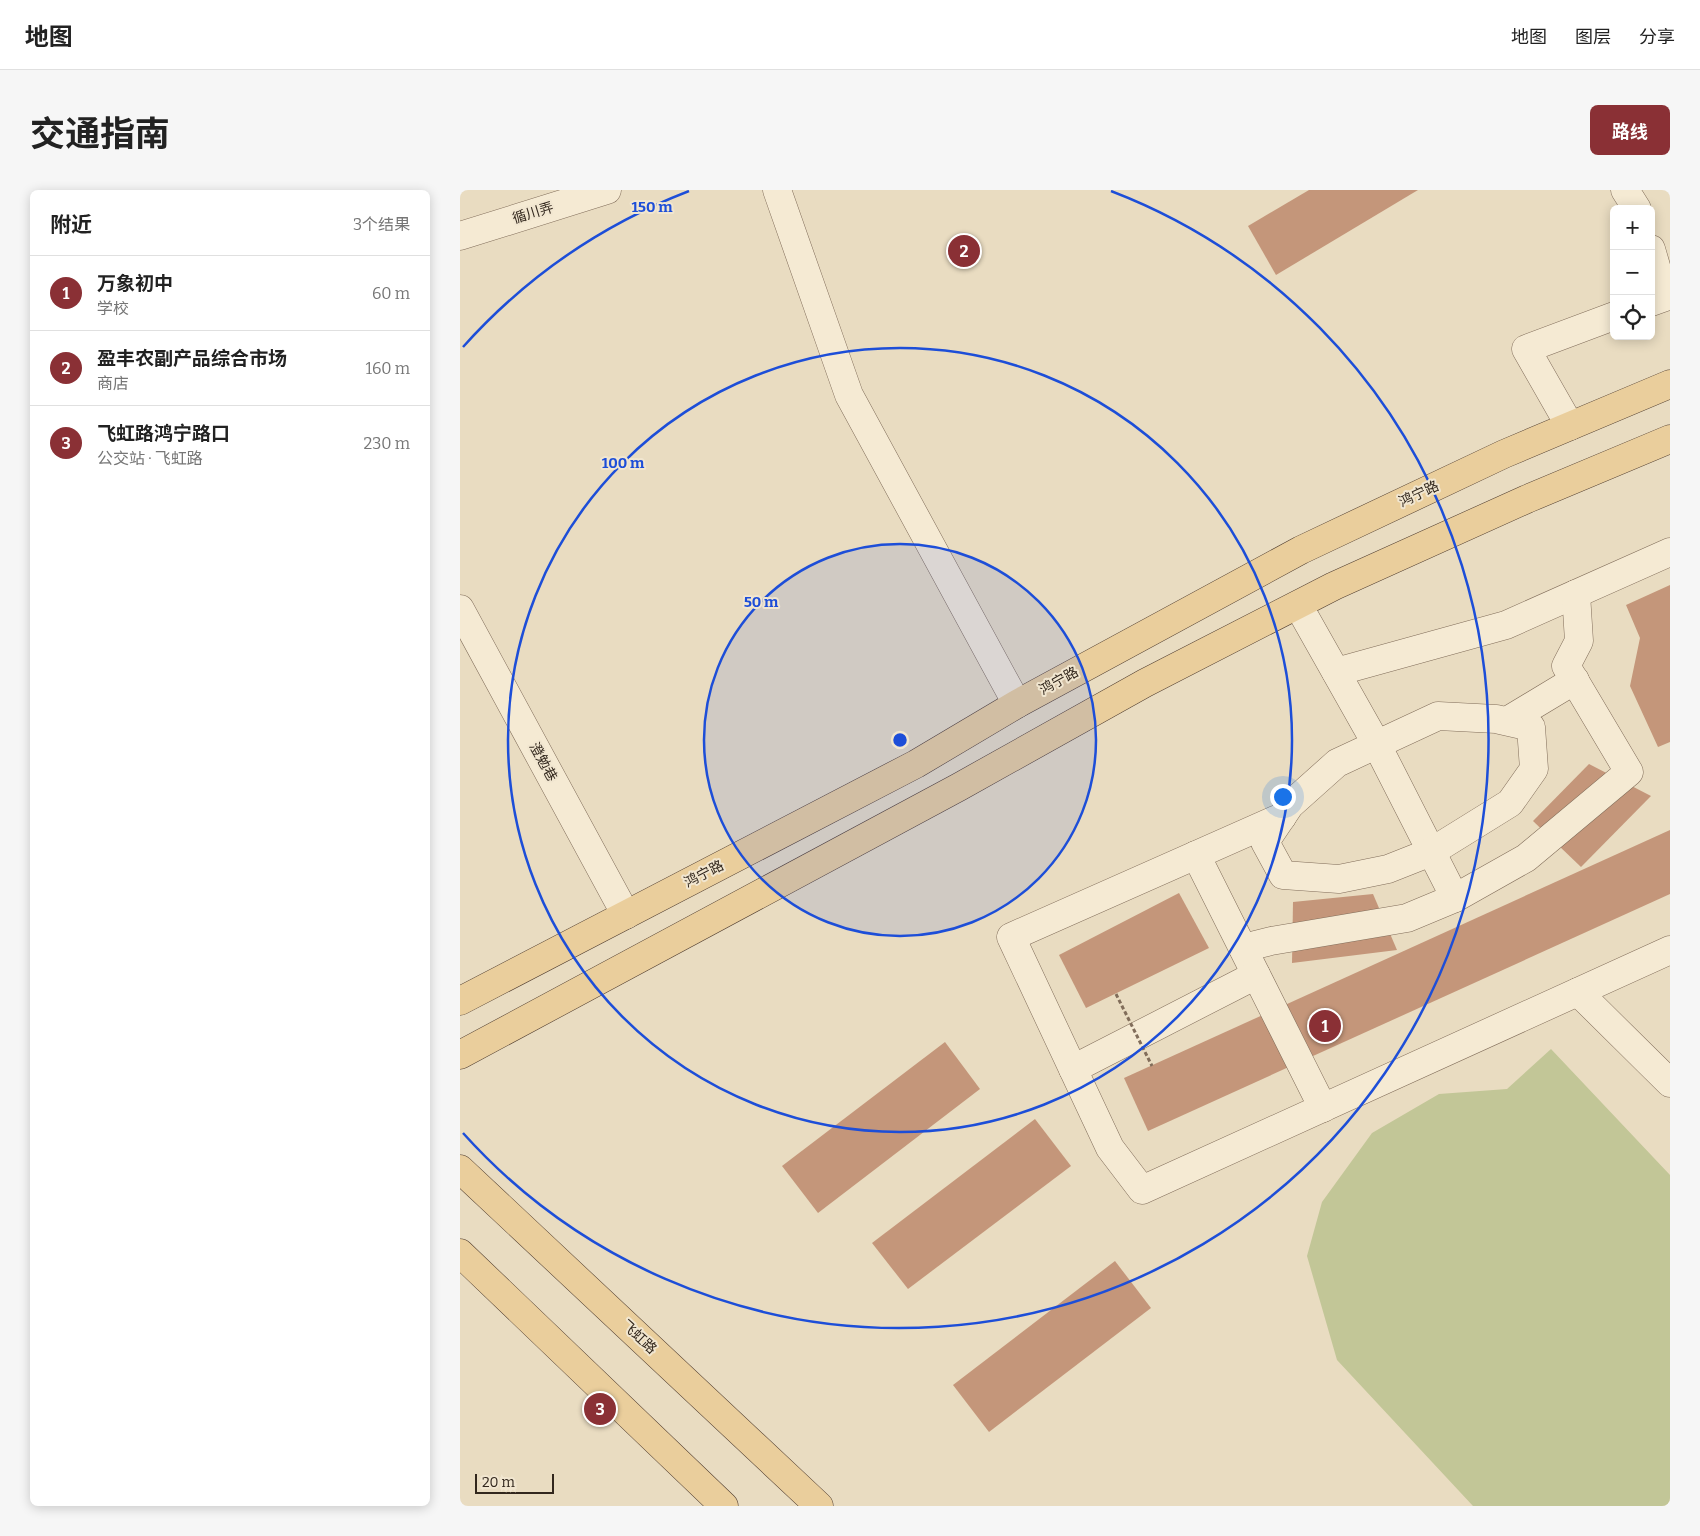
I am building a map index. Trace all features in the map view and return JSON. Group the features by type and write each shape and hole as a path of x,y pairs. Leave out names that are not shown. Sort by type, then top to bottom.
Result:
{"main road":[{"name":"鸿宁路","path":"460,1001 916,764 1017,704 1301,550 1504,454 1670,384"},
{"path":"460,1055 959,787 1145,683 1334,586 1527,499 1670,438"},
{"name":"飞虹路","path":"460,1169 818,1506"},
{"path":"460,1253 724,1506"}],"street":[{"name":"循川弄","path":"460,236 607,190"},
{"path":"777,190 849,395 1017,704"},
{"path":"1625,190 1634,205"},
{"path":"1651,250 1665,297 1655,301"},
{"path":"1570,426 1526,349 1610,318"},
{"path":"1336,672 1506,625 1670,552"},
{"path":"1243,948 1272,941 1407,918 1455,898 1526,858 1629,772 1566,666 1579,641 1576,594"},
{"path":"1298,605 1377,745 1455,898"},
{"name":"澄勉巷","path":"460,609 626,915"},
{"path":"1507,721 1574,680"},
{"path":"1438,716 1496,719 1531,727 1534,768 1510,803 1431,852 1388,869 1339,879 1283,875 1265,842 1290,805 1337,763 1377,745 1438,716"},
{"path":"1282,817 1011,937 1110,1148 1142,1190 1670,950"},
{"path":"1196,855 1323,1108"},
{"path":"1073,1069 1256,975"},
{"path":"1578,992 1670,1083"}],"path":[{"path":"1116,994 1152,1066"}],"green space":[{"path":"1551,1049 1670,1175 1670,1506 1473,1506 1337,1360 1307,1256 1322,1202 1372,1133 1439,1094 1507,1089"}],"building":[{"path":"1309,190 1418,190 1276,275 1248,226"},
{"path":"1670,585 1670,742 1658,747 1630,686 1640,638 1626,605"},
{"path":"1589,764 1651,796 1581,867 1533,821"},
{"path":"1670,830 1670,894 1148,1131 1124,1078"},
{"path":"1179,893 1209,948 1086,1008 1059,955"},
{"path":"1373,894 1397,950 1292,963 1293,902"},
{"path":"945,1042 980,1089 818,1213 782,1166"},
{"path":"1035,1119 1071,1166 908,1289 872,1243"},
{"path":"1115,1261 1151,1308 989,1432 953,1385"}],"place":[{"name":"盈丰农副产品综合市场","path":"964,251"},
{"name":"万象初中","path":"1325,1026"},
{"name":"飞虹路鸿宁路口","path":"600,1409"}]}
